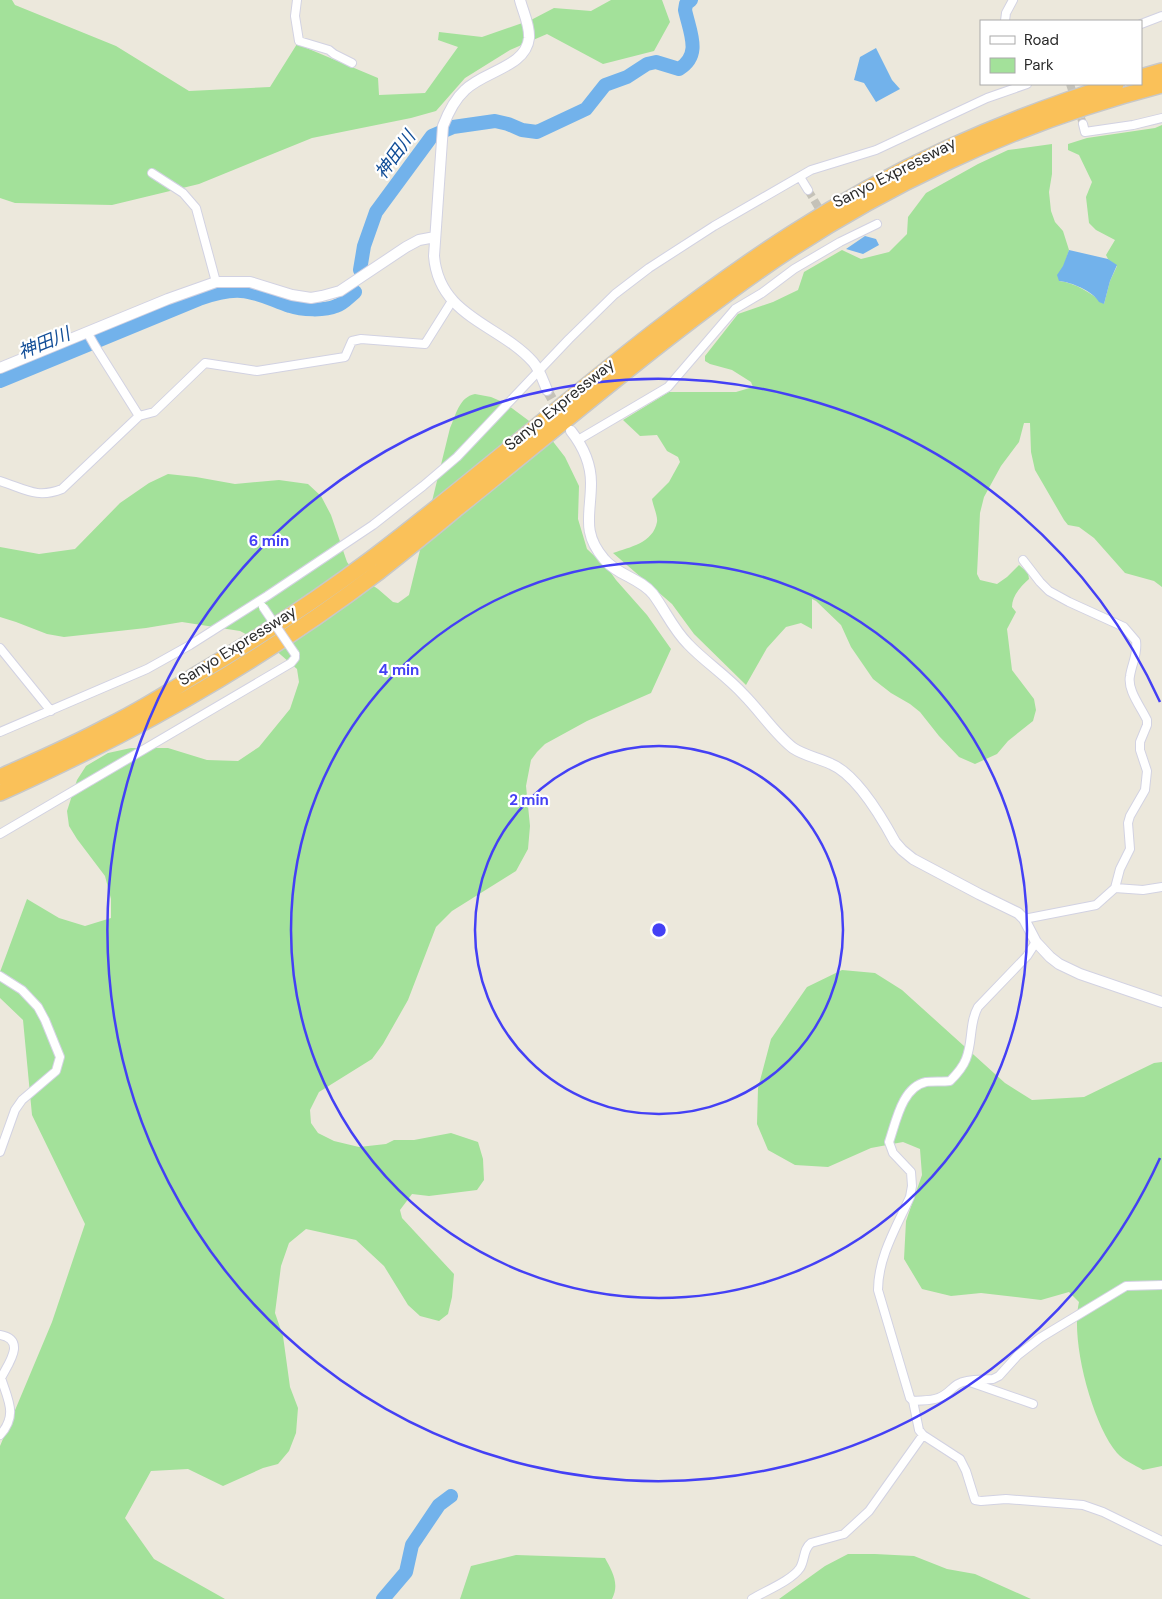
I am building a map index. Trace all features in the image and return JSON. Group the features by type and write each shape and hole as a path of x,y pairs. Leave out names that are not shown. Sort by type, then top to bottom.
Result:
{"highway":[{"path":"1142,77 1162,71"},
{"name":"Sanyo Expressway","path":"0,776 101,730 144,707 246,645 309,603 371,559 668,321 791,234 888,176 955,143 1060,101 1113,85"},
{"name":"Sanyo Expressway","path":"0,793 118,736 255,657 326,610 380,571 676,333 748,278 840,219 894,188 1008,135 1124,95 1162,85"},
{"path":"0,801 118,736"}],"street":[{"path":"298,0 295,16 299,41 329,50 352,63"},
{"path":"520,0 529,28 527,47 520,58 486,75 466,88 447,114 443,126 434,267 440,284 452,301 533,362 547,390"},
{"path":"1005,20 1006,13 1013,0"},
{"path":"1142,24 1162,16"},
{"path":"0,732 147,669 190,646 260,604 373,525 457,457 569,339 615,294 649,268 714,226 811,170 876,150 987,98 1023,85"},
{"path":"1083,124 1085,132 1133,125 1162,118"},
{"path":"152,173 183,193 196,208 216,282"},
{"path":"800,177 808,190"},
{"path":"578,440 668,387 735,308 762,293 838,239 877,224"},
{"path":"0,368 89,335 168,298 216,282 250,282 292,295 311,298 340,291 406,247 419,240 435,237"},
{"path":"0,481 40,494 50,494 62,489 139,416 154,412 205,363 257,371 345,358 352,341 361,339 425,344 452,301"},
{"path":"89,335 94,346 139,416"},
{"path":"571,431 578,440 590,472 588,520 598,552 612,567 652,593 677,632 742,693 786,742 803,754 844,770 856,781 902,850 913,859 1018,913 1024,919 1036,942 1059,964 1080,974 1162,1002"},
{"path":"1023,560 1049,591 1124,627 1136,641 1136,655 1129,683 1147,720 1147,725 1140,742 1140,750 1147,770 1145,790 1130,816 1128,823 1130,849 1120,869 1115,888 1096,905 1024,919"},
{"path":"0,834 291,663 295,658 295,654 260,604"},
{"path":"0,648 51,711"},
{"path":"1115,888 1143,890 1162,886"},
{"path":"1036,942 1027,956 978,1007 973,1016 966,1059 956,1075 950,1081 926,1082 913,1088 906,1095 889,1142 893,1153 910,1172 912,1186 910,1197 882,1261 878,1276 878,1290 910,1398 913,1401 919,1430 923,1435 960,1459 966,1471 975,1500 981,1502 1006,1499 1083,1505 1103,1512 1162,1541"},
{"path":"0,976 22,990 38,1007 60,1057 56,1071 22,1100 15,1110 0,1152"},
{"path":"913,1401 938,1398 945,1395 959,1382 993,1379 999,1376 1018,1355 1040,1338 1126,1286 1162,1284"},
{"path":"0,1334 4,1335 15,1346 15,1353 1,1378 12,1411 9,1423 0,1435"},
{"path":"967,1382 1033,1404"},
{"path":"752,1599 793,1575 801,1567 807,1546 811,1543 844,1534 869,1511 923,1435"}],"green space":[{"path":"0,0 12,0 15,5 116,46 189,91 270,87 297,44 378,78 379,95 425,93 458,47 438,40 439,32 482,37 531,20 554,8 591,11 611,0 662,0 670,22 654,51 603,64 547,34 510,50 465,78 436,111 411,118 312,138 199,184 112,205 15,203 0,198"},
{"path":"1162,125 1162,587 1154,581 1125,573 1094,538 1079,527 1068,525 1035,470 1031,452 1030,423 1024,423 1019,442 1001,466 984,497 980,513 977,574 980,580 997,584 1019,565 1028,573 1029,579 1015,595 1012,607 1016,612 1007,629 1012,670 1034,699 1036,710 1033,721 1008,741 997,754 975,764 959,757 920,712 873,679 851,647 841,625 812,599 812,629 801,623 786,627 767,648 746,685 694,634 672,604 613,553 640,543 651,535 657,522 652,499 669,482 680,462 678,457 667,451 657,435 640,436 623,420 669,392 736,392 753,387 751,382 732,370 705,361 705,356 738,314 773,302 798,290 804,272 842,250 861,259 889,252 907,234 908,217 926,193 978,164 1008,150 1052,144 1052,174 1049,192 1051,211 1055,222 1063,231 1069,250 1059,281 1083,289 1104,304 1110,281 1117,266 1106,255 1115,240 1096,230 1089,223 1086,197 1092,182 1079,155 1068,150 1068,144 1087,138 1155,128"},
{"path":"475,394 491,397 505,403 548,435 565,457 579,486 578,519 587,549 609,570 647,615 671,649 651,693 587,721 545,744 537,752 531,760 526,786 530,826 528,849 516,871 452,911 436,927 408,1000 383,1044 372,1059 319,1092 310,1110 311,1123 318,1133 334,1141 359,1147 386,1144 394,1140 414,1140 451,1133 478,1142 483,1159 484,1180 477,1190 429,1196 412,1194 400,1210 402,1218 454,1274 448,1314 439,1321 420,1316 408,1305 384,1266 356,1240 306,1229 289,1243 281,1266 275,1313 283,1336 290,1387 298,1408 296,1433 289,1451 278,1464 263,1468 223,1486 188,1469 151,1471 125,1518 154,1559 225,1599 0,1599 0,1446 52,1322 85,1224 32,1115 23,1020 0,998 0,972 27,899 59,918 85,926 111,918 111,899 105,876 69,826 67,811 77,780 86,766 108,753 131,748 168,748 207,760 238,761 259,747 290,709 299,682 297,669 273,648 240,631 182,622 64,637 47,634 0,617 0,547 39,554 75,549 120,503 149,483 168,474 235,484 279,480 308,484 321,496 331,515 347,562 357,575 393,602 398,603 409,595 450,428 456,412 462,403 465,399"},
{"path":"842,970 875,973 902,990 1005,1083 1032,1100 1084,1097 1154,1063 1162,1062 1162,1466 1143,1470 1120,1456 1108,1439 1099,1422 1092,1402 1080,1359 1077,1318 1079,1302 1069,1292 1041,1300 981,1293 951,1296 922,1289 904,1259 906,1221 922,1175 920,1149 903,1142 871,1148 828,1167 795,1165 768,1150 757,1124 758,1088 771,1039 807,987"},
{"path":"848,1554 914,1556 947,1569 975,1574 1031,1599 779,1599 825,1566"},
{"path":"516,1555 605,1558 615,1583 612,1599 460,1599 471,1566"}],"water":[{"path":"876,48 892,80 900,89 876,102 864,83 854,80 860,57"},
{"path":"865,236 876,239 879,245 863,254 846,249"},
{"path":"1069,250 1108,259 1117,265 1110,281 1104,304 1081,288 1059,281 1057,275 1063,266"}],"waterway":[{"name":"神田川","path":"360,270 364,246 376,212 432,136 453,127 495,121 522,130 537,132 586,109 605,85 627,77 647,64 656,62 679,69 686,63 692,50 691,35 685,10 686,4 691,0"},
{"name":"神田川","path":"0,381 215,294 241,291 260,295 295,307 326,309 339,305 355,292"},
{"path":"383,1599 406,1572 412,1545 439,1505 451,1496"}],"tunnel":[{"path":"1070,85 1083,124"},
{"path":"808,190 823,215"},
{"path":"547,390 560,413"}]}
